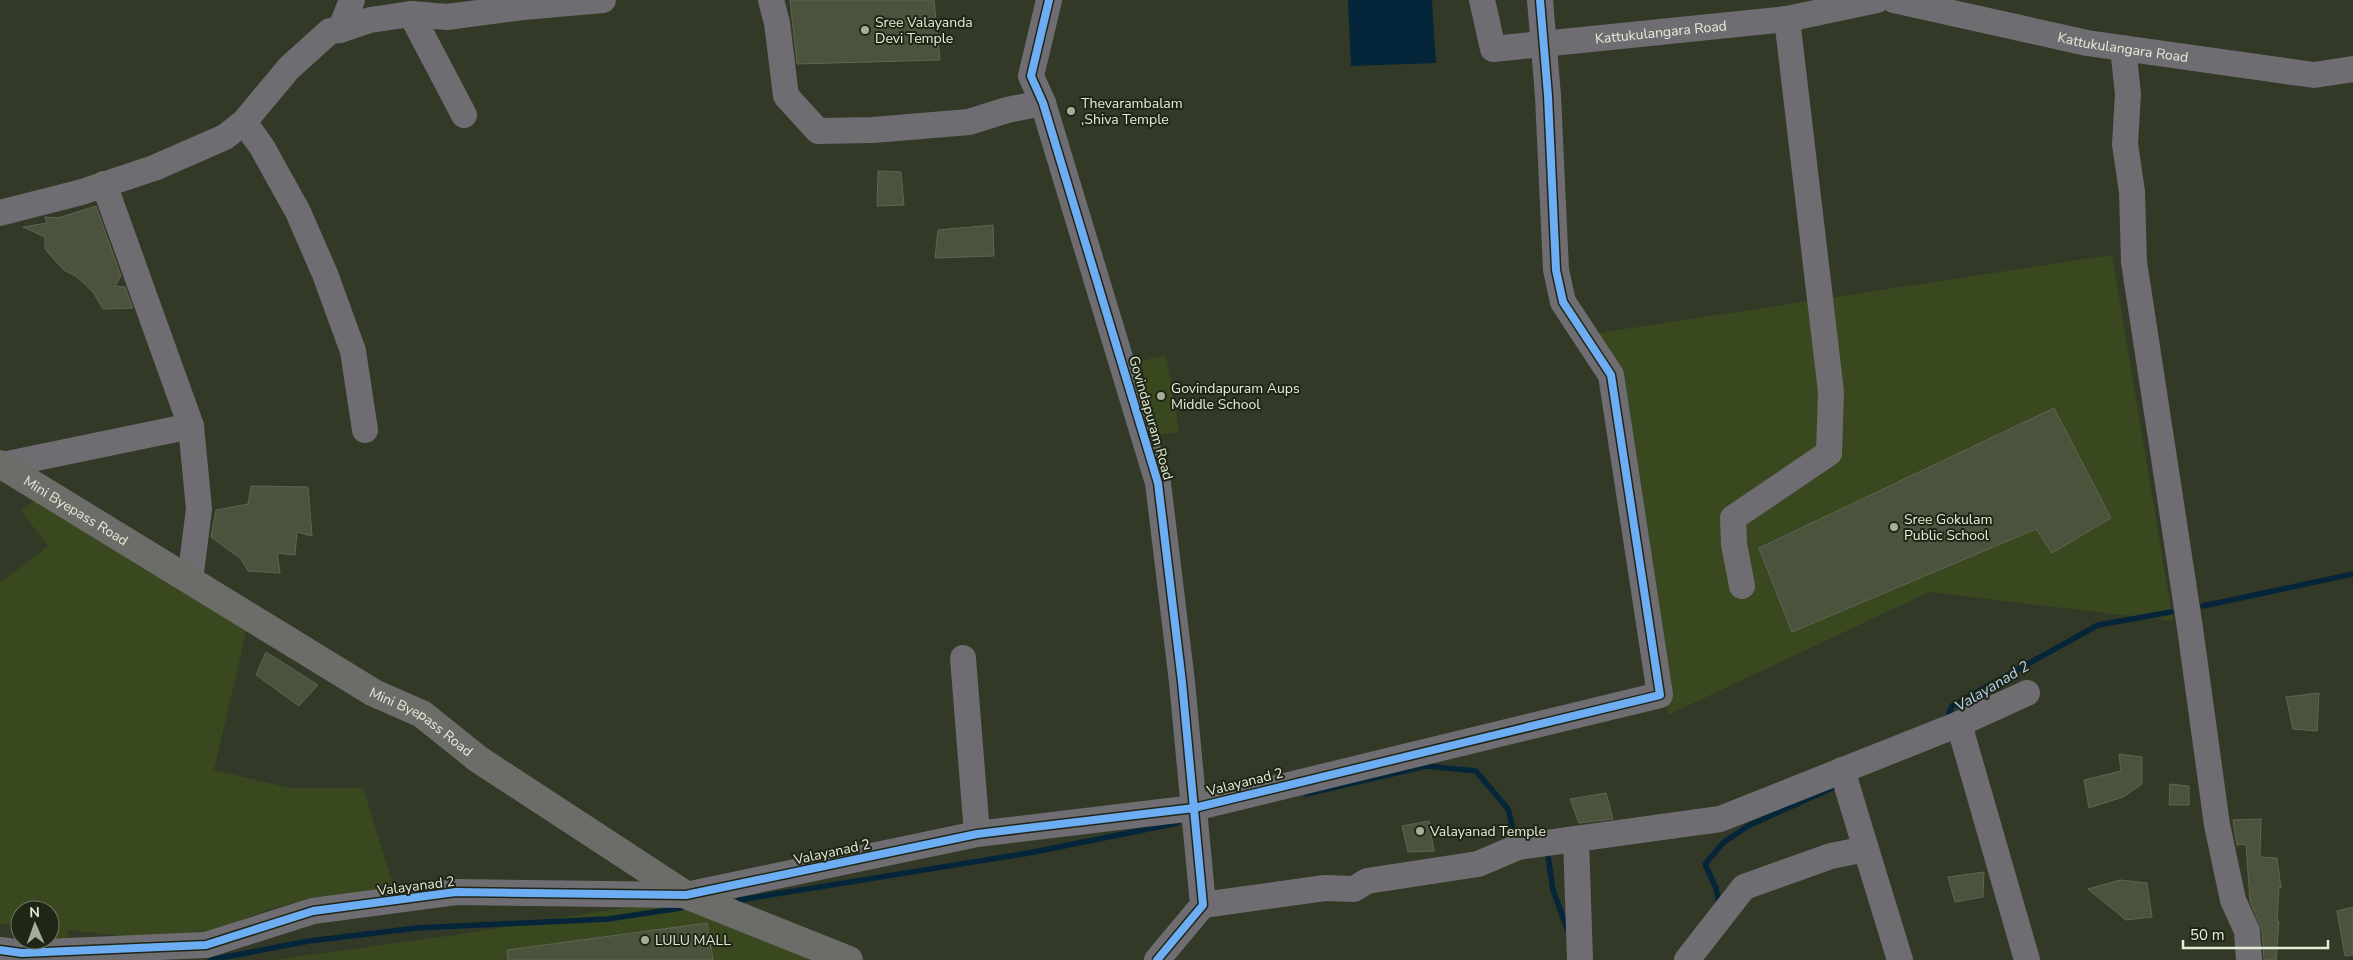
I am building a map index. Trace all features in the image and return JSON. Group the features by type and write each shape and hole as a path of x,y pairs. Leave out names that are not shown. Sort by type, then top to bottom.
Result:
{"main road":[{"name":"Mini Byepass Road","path":"1,464 374,694 422,714 478,759 686,895 849,960"}],"street":[{"path":"340,30 352,0"},
{"path":"0,212 104,184 154,168 225,137 244,122 289,68 330,31 340,30 370,20 411,14 447,16 603,0"},
{"path":"771,0 777,23 786,96 818,130 873,130 969,122 1007,110 1044,103"},
{"name":"Govindapuram Road","path":"1049,0 1031,76 1044,103 1158,483 1182,682 1204,905"},
{"name":"Kattukulangara Road","path":"1482,0 1493,49 1753,11 1787,19 1877,0"},
{"path":"1540,0 1543,42"},
{"name":"Kattukulangara Road","path":"1894,0 1929,4 2087,43 2314,75 2353,69"},
{"path":"411,14 464,114"},
{"path":"1742,586 1734,544 1733,518 1829,453 1831,392 1787,19"},
{"name":"Valayanad 2","path":"0,950 22,953 206,945 313,912 456,892 686,895 977,834 1194,808 1660,695 1611,375 1564,302 1556,270 1548,96 1543,42"},
{"path":"2123,48 2128,94 2125,144 2132,192 2134,262 2190,628 2217,825 2233,900 2247,931 2249,960"},
{"path":"244,122 262,147 298,212 325,274 353,351 365,430"},
{"path":"104,184 191,426 199,509 190,580"},
{"path":"1,464 191,426"},
{"path":"963,658 977,834"},
{"path":"1157,960 1204,905 1325,888 1354,889 1367,882 1478,864 1518,846 1720,819 1959,724 2027,693"},
{"path":"1959,724 2026,960"},
{"path":"1842,770 1900,960"},
{"path":"1576,839 1580,960"},
{"path":"1687,960 1744,887 1831,856 1866,849"}],"shaded area":[{"name":"Sree Gokulam Public School","path":"2112,255 2173,621 1929,592 1668,715 1592,334"},
{"name":"Govindapuram Aups Middle School","path":"1166,355 1179,432 1157,435 1141,361"},
{"path":"39,496 248,624 214,770 289,788 363,788 397,897 294,903 270,909 181,942 67,930 76,960 60,948 60,900 10,900 10,924 0,924 0,583 48,546 21,511"},
{"path":"678,899 817,960 273,960 462,934"}],"water":[{"path":"1348,0 1432,0 1436,63 1351,66"}],"building":[{"name":"Sree Valayanda Devi Temple","path":"790,0 934,0 940,60 797,64"},
{"path":"878,171 901,172 904,205 877,206"},
{"path":"96,206 121,276 115,286 125,287 133,308 103,309 93,292 77,277 64,270 50,255 45,248 45,237 23,227 47,223 45,217 58,218"},
{"path":"993,225 994,256 935,258 938,230"},
{"path":"2054,408 2111,518 2052,553 2036,529 1792,632 1759,548"},
{"path":"251,486 308,487 312,536 297,532 295,555 277,553 280,573 248,571 241,559 211,537 216,510 248,504"},
{"path":"266,652 318,685 299,706 256,675"},
{"path":"2319,693 2317,731 2293,729 2286,697"},
{"path":"2119,754 2142,757 2142,784 2123,797 2089,808 2084,780 2121,771"},
{"path":"2170,784 2189,786 2189,805 2169,805"},
{"path":"1606,793 1613,819 1579,823 1570,799"},
{"path":"2261,819 2260,857 2277,858 2281,888 2279,887 2276,960 2264,960 2262,930 2250,901 2246,844 2237,845 2233,820"},
{"path":"1429,821 1434,851 1408,852 1402,826"},
{"path":"1984,872 1983,897 1955,902 1948,877"},
{"path":"2120,880 2147,883 2152,917 2126,920 2088,889"},
{"path":"2353,907 2353,955 2345,956 2337,911"},
{"name":"LULU MALL","path":"707,923 713,960 508,960 507,950"}],"waterway":[{"name":"Valayanad 2","path":"2203,606 2353,574"},
{"name":"Valayanad 2","path":"1947,719 1952,706 2098,625 2171,612"},
{"name":"Valayanad 2","path":"1306,794 1426,766 1476,771 1508,809 1516,841"},
{"name":"Valayanad 2","path":"1719,904 1716,888 1705,864 1724,842 1748,826 1839,785"},
{"path":"739,900 1029,853 1178,823"},
{"name":"Valayanad 2","path":"1547,849 1553,890 1568,931"},
{"path":"210,960 309,941 417,928 608,919 681,908"}],"cycle path":[{"path":"1049,0 1031,76 1043,103 1158,483 1182,682 1203,905 1157,960"},
{"path":"0,950 22,953 206,945 313,911 456,892 686,895 977,834 1194,808 1660,695 1611,375 1563,302 1556,270 1548,96 1540,0"}],"place":[{"name":"Sree Valayanda Devi Temple","path":"865,30"},
{"name":"Thevarambalam ,Shiva Temple","path":"1071,111"},
{"name":"Govindapuram Aups Middle School","path":"1161,396"},
{"name":"Sree Gokulam Public School","path":"1894,527"},
{"name":"Valayanad Temple","path":"1420,831"},
{"name":"LULU MALL","path":"645,940"}]}
